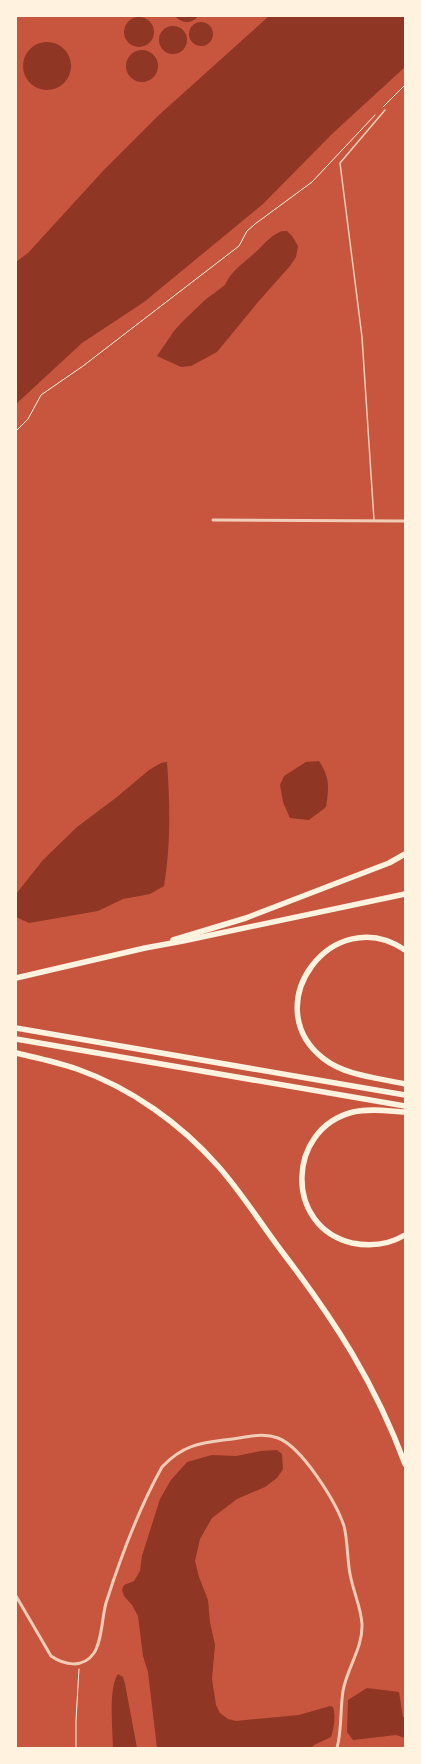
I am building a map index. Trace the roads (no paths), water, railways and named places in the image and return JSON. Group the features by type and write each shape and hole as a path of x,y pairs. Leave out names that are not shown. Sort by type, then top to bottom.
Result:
{"highway":[{"path":"145,948 221,926 264,911 389,863 405,854"},
{"path":"16,978 145,948 405,894"},
{"path":"405,950 397,944 368,938 347,940 329,948 316,959 305,974 299,990 298,1011 302,1032 307,1041 324,1059 333,1065 349,1071 405,1084"},
{"path":"16,1028 405,1095"},
{"path":"16,1039 405,1106"},
{"path":"16,1053 77,1069 106,1081 149,1107 181,1131 206,1154 230,1180 320,1302 341,1333 375,1392 405,1464"},
{"path":"405,1112 361,1111 344,1116 328,1124 309,1146 304,1158 301,1174 304,1196 314,1217 326,1230 342,1240 369,1246 388,1243 405,1235"}],"street":[{"path":"213,520 405,521"},
{"path":"16,1596 51,1656 58,1661 67,1664 80,1663 86,1660 94,1653 104,1611 123,1550 162,1467 171,1457 183,1449 196,1444 268,1435 279,1438 292,1446 302,1456 333,1500 344,1526 347,1540 350,1576 361,1614 361,1635 343,1690 337,1748"}],"lane":[{"path":"374,520 362,337 340,163 385,110"}]}
